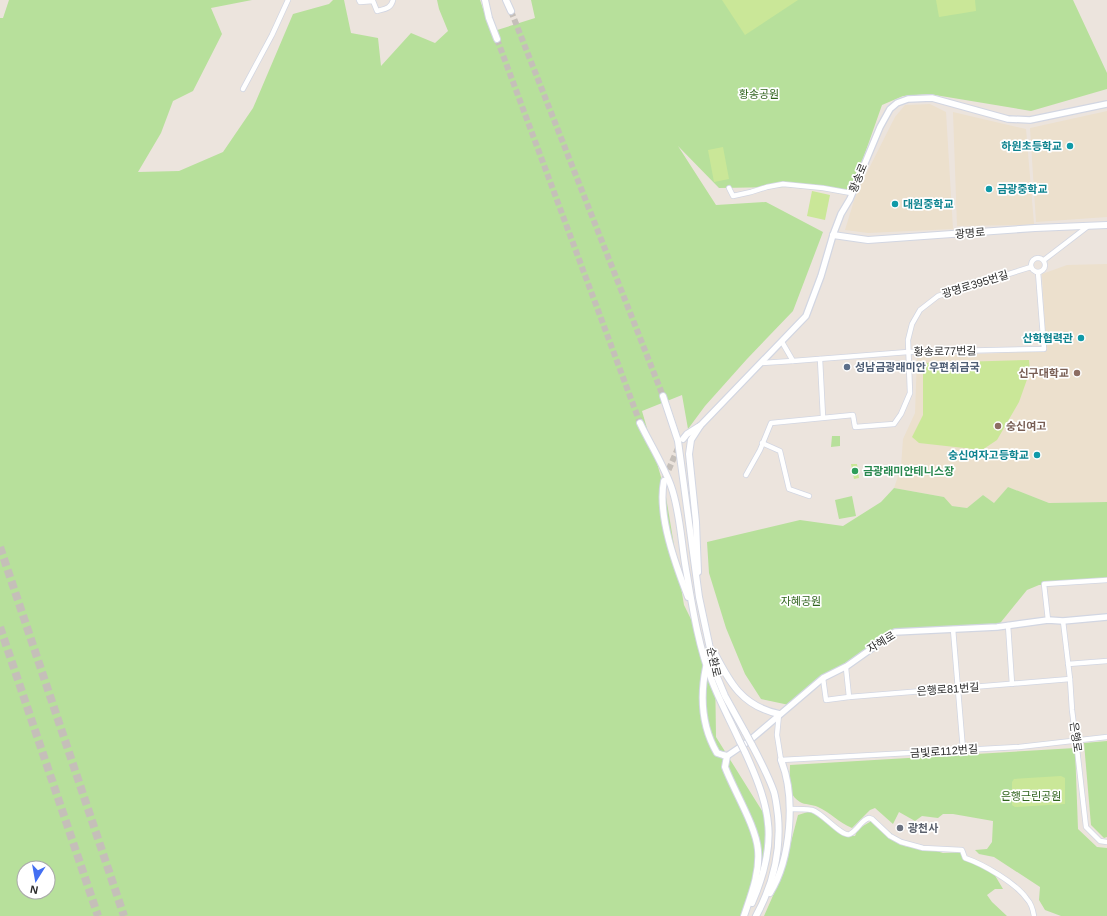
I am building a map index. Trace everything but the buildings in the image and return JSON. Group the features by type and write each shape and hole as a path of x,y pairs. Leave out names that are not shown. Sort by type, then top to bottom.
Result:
{"main road":[{"path":"485,0 489,18 497,39"},
{"path":"506,0 511,12"},
{"name":"광명로","path":"833,235 868,240 1035,228 1107,225"},
{"name":"순환로","path":"663,396 678,441 699,597 715,672 719,684 764,768 774,794 779,831 778,852 774,872 756,916"},
{"name":"순환로","path":"640,423 664,469 676,502 694,613 707,665 720,703 754,771 769,825 767,857 759,886 744,916"},
{"path":"682,439 700,426"},
{"path":"699,597 698,557 689,454 691,440 700,426"},
{"path":"664,481 662,489 665,519 674,556 694,613"},
{"path":"710,645 724,672 736,689 744,697 761,709 779,714"},
{"path":"707,665 703,684 703,704 707,727 717,753 727,756 725,767 753,830 758,849 754,887 744,916"},
{"path":"760,908 775,885 782,865 789,828 790,809 785,770 781,760"}],"street":[{"path":"243,89 272,35 288,0"},
{"path":"359,0 360,2 373,1 377,11 388,8 393,0"},
{"name":"황송로","path":"700,426 806,316 821,276 833,235 880,127 890,109 896,103 908,99 932,98 1008,119 1030,120 1107,104"},
{"path":"729,188 733,196 783,184 823,188 851,193"},
{"path":"1044,260 1087,227"},
{"path":"1039,258 1044,260 1045,267 1042,271 1038,272 1033,270 1031,263 1034,259 1039,258"},
{"name":"광명로395번길","path":"823,417 853,415 855,427 894,424 901,414 910,393 908,340 912,324 920,310 938,296 1031,267"},
{"name":"황송로77번길","path":"761,363 908,352 1044,349 1038,272"},
{"path":"782,342 793,361"},
{"path":"746,475 771,423 823,417 820,359"},
{"path":"762,443 780,451 789,488 809,496"},
{"path":"1048,620 1044,584 1107,580"},
{"name":"자혜로","path":"727,756 749,741 823,678 847,666 894,632 1107,617"},
{"name":"은행로","path":"1063,621 1086,827 1100,841 1107,842"},
{"path":"1008,625 1012,684"},
{"path":"953,629 962,750"},
{"path":"1068,664 1107,661"},
{"path":"847,666 849,697"},
{"name":"은행로81번길","path":"823,678 826,700 1070,679"},
{"path":"779,714 777,735 781,760"},
{"name":"금빛로112번길","path":"781,760 962,750 1046,744 1107,737"},
{"path":"790,809 813,810 825,817 843,833 851,834 864,820 869,818 890,836 901,842 923,848 962,850 965,858 984,865 1023,893 1028,900 1034,916"}],"shaded area":[{"name":"대원중학교","path":"930,104 946,112 953,229 868,233 845,230 856,194 895,117 905,105"},
{"name":"하원초등학교","path":"1107,111 1107,217 1036,222 1030,128"},
{"name":"금광중학교","path":"953,112 1026,129 1034,224 957,226"},
{"name":"숭신여고","path":"1107,264 1107,502 1049,503 1008,487 994,503 983,495 967,508 951,506 944,497 894,488 901,467 903,439 915,413 917,357 1046,351 1042,274 1067,265"}],"green space":[{"name":"황송공원","path":"9,0 252,0 211,8 222,34 193,91 173,101 161,133 138,172 179,171 223,152 253,108 293,14 329,4 333,0 344,0 351,33 378,38 381,66 411,33 435,43 448,31 437,0 480,0 491,32 535,18 531,0 1073,0 1107,73 1107,89 1031,111 929,94 903,96 882,105 851,193 788,187 719,188 678,146 716,205 766,202 823,232 793,311 705,406 688,429 682,395 642,411 665,491 684,605 715,668 716,737 764,814 769,848 763,882 740,916 0,916 0,18 3,18"},
{"path":"722,0 798,0 745,35"},
{"path":"936,0 975,0 976,11 939,17"},
{"path":"723,147 729,179 714,182 708,150"},
{"path":"812,191 830,195 825,220 807,216"},
{"path":"1029,360 1030,371 1019,402 997,440 982,450 919,443 912,437 923,415 923,363"},
{"path":"832,436 840,436 840,446 831,447"},
{"name":"금광래미안테니스장","path":"851,464 857,464 859,478 854,479"},
{"name":"자혜공원","path":"1008,487 1049,503 1107,502 1107,580 1039,585 1027,590 997,627 895,632 847,666 823,678 789,705 761,699 745,674 726,628 709,573 707,542 800,520 843,526 881,502 894,488 944,497 952,506 967,508 983,495 994,503"},
{"path":"852,496 856,516 839,519 835,500"},
{"path":"1107,741 1107,837 1104,838 1091,825 1084,743"},
{"name":"은행근린공원","path":"1075,748 1078,829 1097,847 1107,848 1107,916 1061,916 1045,910 1039,900 1040,887 994,857 979,854 975,850 987,849 992,842 993,821 953,814 943,814 938,818 922,816 915,821 899,812 893,824 875,808 870,810 852,828 822,809 816,806 804,804 796,799 791,790 789,780 790,765"},
{"path":"1061,776 1065,778 1065,804 1015,807 1012,805 1012,782 1014,779"},
{"path":"811,811 847,835 855,836 858,829 873,820 891,833 904,846 916,848 923,847 943,853 965,852 967,858 990,867 1003,889 995,889 987,895 992,902 1007,916 764,916 783,873 798,815"}],"tunnel":[{"path":"511,11 663,396"},
{"path":"497,39 640,423"},
{"path":"665,478 679,446"},
{"path":"0,547 124,916"},
{"path":"0,627 98,916"}],"place":[{"name":"하원초등학교","path":"1070,146"},
{"name":"금광중학교","path":"989,189"},
{"name":"대원중학교","path":"895,204"},
{"name":"산학협력관","path":"1081,338"},
{"name":"성남금광래미안 우편취금국","path":"847,367"},
{"name":"신구대학교","path":"1077,373"},
{"name":"숭신여고","path":"998,426"},
{"name":"숭신여자고등학교","path":"1037,455"},
{"name":"금광래미안테니스장","path":"855,471"},
{"name":"광천사","path":"900,828"}]}
